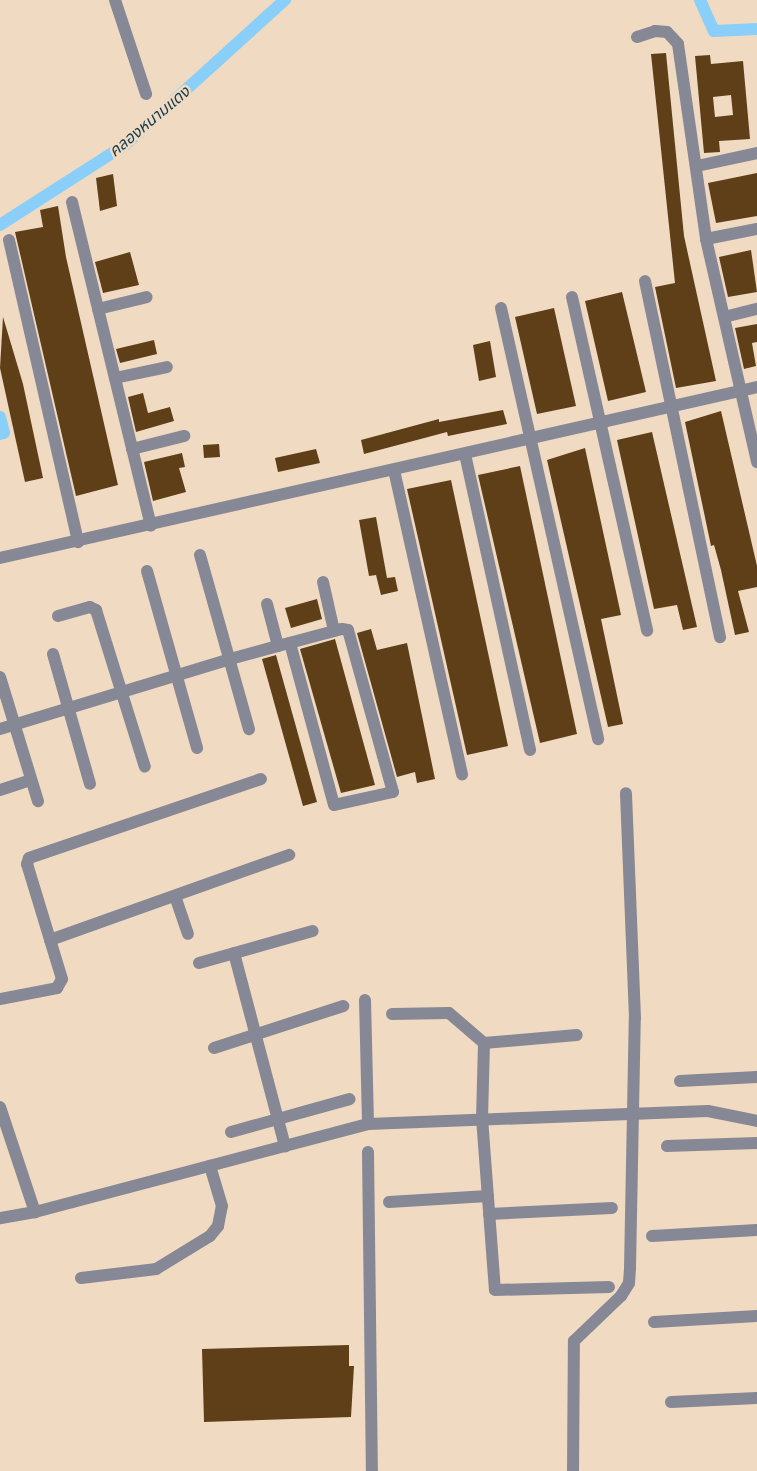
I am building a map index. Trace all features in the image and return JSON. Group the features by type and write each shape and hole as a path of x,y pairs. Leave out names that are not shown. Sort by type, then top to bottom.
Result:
{"street":[{"path":"115,0 146,94"},
{"path":"636,37 655,31 668,32 678,44 706,239 757,462"},
{"path":"697,166 757,153"},
{"path":"72,202 151,525"},
{"path":"706,239 757,229"},
{"path":"9,240 78,542"},
{"path":"645,281 669,407 720,637"},
{"path":"98,309 147,296"},
{"path":"572,297 602,422 647,631"},
{"path":"502,308 533,438 598,739"},
{"path":"724,317 757,309"},
{"path":"115,378 166,367"},
{"path":"0,558 78,542 757,387"},
{"path":"132,449 184,436"},
{"path":"465,454 530,750"},
{"path":"394,470 462,775"},
{"path":"200,555 249,729"},
{"path":"147,571 197,748"},
{"path":"323,582 334,631"},
{"path":"0,729 230,659 284,645 334,631 348,630 352,635 391,793 334,804 284,645 267,604"},
{"path":"58,616 90,606 96,610 119,693 145,767"},
{"path":"53,654 90,784"},
{"path":"0,677 38,802"},
{"path":"0,999 57,988 62,978 27,864 29,858 261,779"},
{"path":"0,790 30,780"},
{"path":"573,1471 574,1341 622,1296 629,1283 635,1018 626,793"},
{"path":"50,940 290,855"},
{"path":"175,896 188,934"},
{"path":"199,963 313,931"},
{"path":"234,954 285,1146"},
{"path":"365,1000 368,1124"},
{"path":"214,1048 343,1006"},
{"path":"392,1014 449,1013 484,1043 577,1035"},
{"path":"484,1043 482,1118 495,1290 609,1287"},
{"path":"680,1081 757,1077"},
{"path":"231,1132 350,1099"},
{"path":"0,1107 35,1212"},
{"path":"0,1218 35,1212 368,1124 482,1118 633,1117 708,1111 757,1121"},
{"path":"667,1146 757,1143"},
{"path":"368,1152 372,1471"},
{"path":"81,1278 156,1270 210,1236 218,1226 222,1206 210,1166"},
{"path":"389,1202 488,1196"},
{"path":"489,1214 612,1208"},
{"path":"652,1236 757,1230"},
{"path":"654,1322 757,1316"},
{"path":"671,1402 757,1398"}],"building":[{"path":"666,53 684,236 716,381 676,388 655,287 675,283 651,54"},
{"path":"710,55 711,64 743,61 750,139 719,141 720,152 704,153 695,56","holes":["731,95 733,115 715,117 713,97"]},
{"path":"757,173 757,216 716,223 708,183"},
{"path":"113,174 117,206 100,211 96,178"},
{"path":"58,206 66,257 118,485 76,496 15,232 43,227 40,210"},
{"path":"751,250 757,292 728,297 719,257"},
{"path":"130,252 139,285 103,293 95,262"},
{"path":"622,292 646,392 608,401 585,301"},
{"path":"554,308 576,406 537,414 515,317"},
{"path":"3,317 23,384 43,478 25,482 0,368"},
{"path":"757,324 757,342 752,343 756,366 744,369 735,328"},
{"path":"154,340 157,354 120,363 116,349"},
{"path":"490,341 496,377 479,381 473,345"},
{"path":"143,393 148,413 170,407 174,421 136,432 128,397"},
{"path":"503,410 507,424 448,436 447,432 364,454 361,440 439,419 439,422"},
{"path":"721,411 757,566 757,587 738,591 749,632 735,635 721,570 714,545 711,546 685,422"},
{"path":"652,432 697,627 683,630 677,605 654,609 617,440"},
{"path":"219,444 220,457 204,458 203,445"},
{"path":"585,448 621,615 601,619 623,724 608,727 547,460"},
{"path":"316,449 320,463 278,472 275,458"},
{"path":"182,453 185,467 179,468 186,492 153,501 144,462"},
{"path":"520,466 577,734 540,743 478,475"},
{"path":"451,480 508,746 467,755 407,489"},
{"path":"376,517 387,578 395,577 398,591 381,595 376,575 369,576 359,520"},
{"path":"317,599 322,619 291,628 285,608"},
{"path":"371,629 377,650 407,643 435,779 417,783 415,772 397,777 357,633"},
{"path":"335,639 375,785 341,793 300,649"},
{"path":"276,655 317,802 303,806 262,659"},
{"path":"349,1345 349,1366 354,1366 351,1417 204,1422 202,1349"}],"waterway":[{"name":"คลองหนามแดง","path":"0,225 126,144 285,0"},
{"name":"คลองหนามแดง","path":"700,0 714,31 757,29"},
{"name":"คลองหนามแดง","path":"0,417 4,433 0,434"}]}
